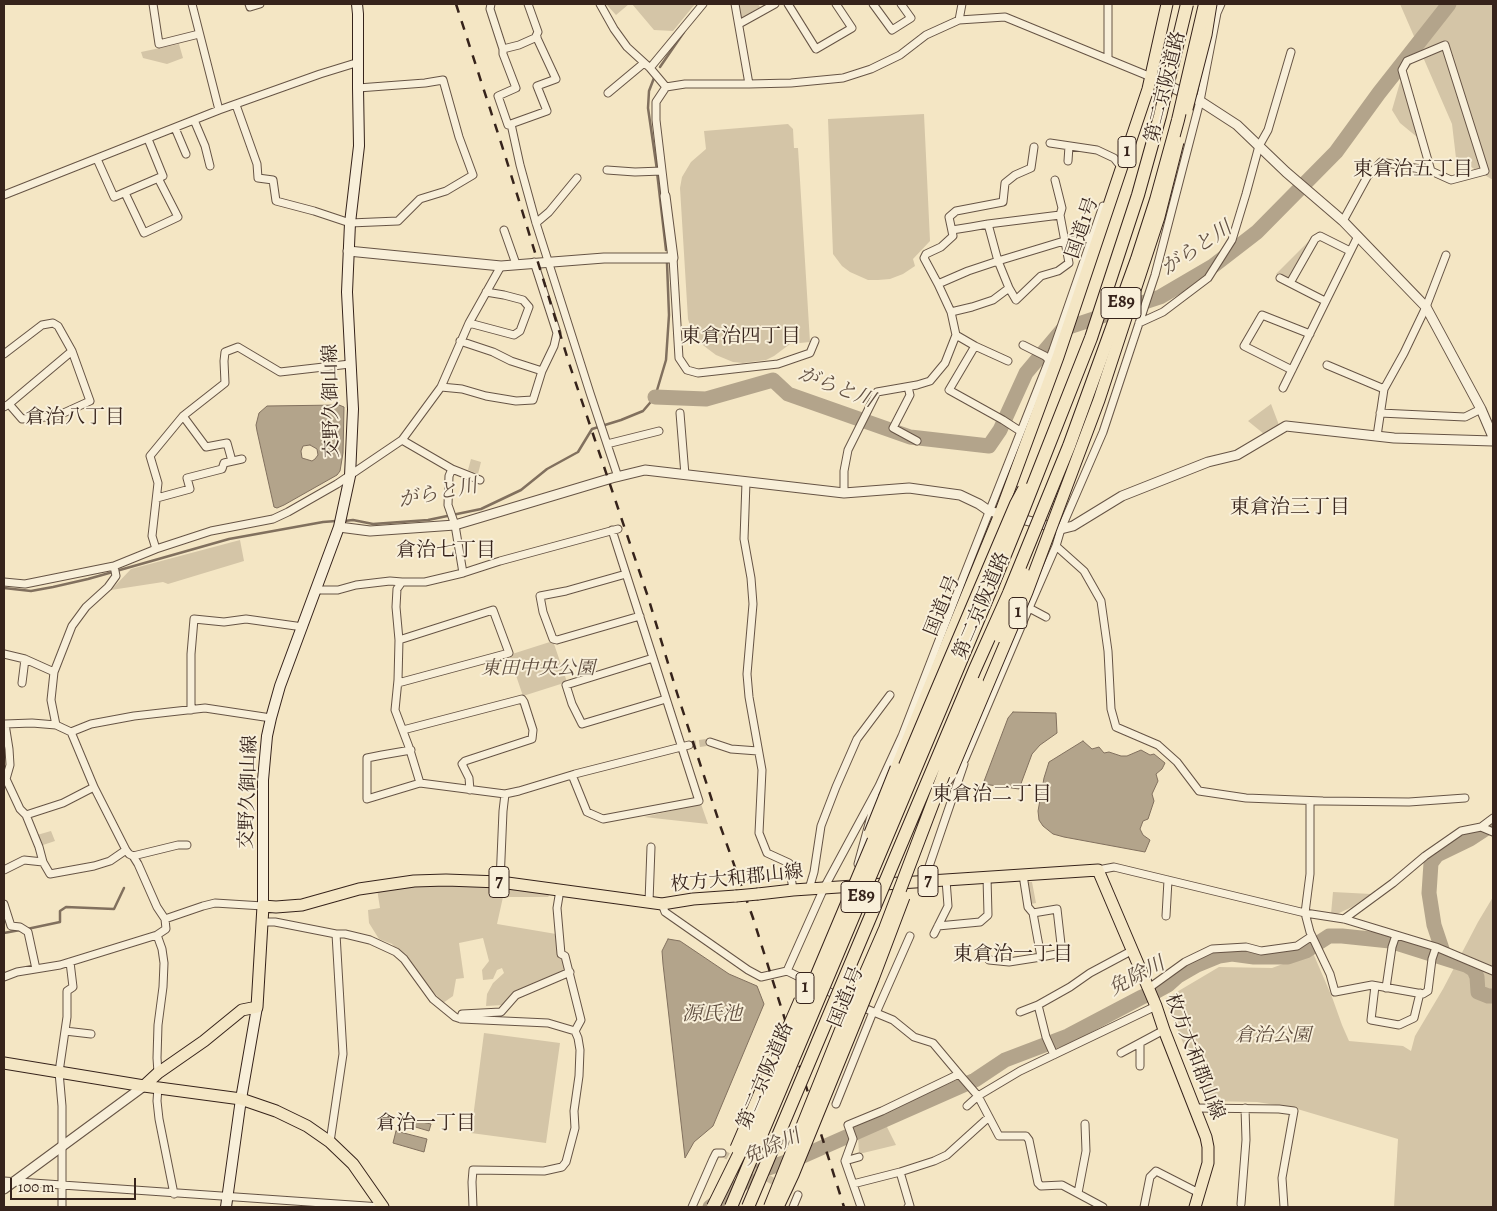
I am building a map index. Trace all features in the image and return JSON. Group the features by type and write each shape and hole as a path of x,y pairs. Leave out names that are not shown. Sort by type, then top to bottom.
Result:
{"highway":[{"name":"第二京阪道路","path":"731,1207 984,605 1091,338 1138,195 1160,116 1187,4"},
{"name":"第二京阪道路","path":"748,1207 1070,446 1148,225 1178,120 1205,4"},
{"path":"712,1207 755,1122 1016,504 1052,438"},
{"path":"770,1207 841,1030 885,929 983,669 1019,594 1040,518"}],"main road":[{"name":"交野久御山線","path":"263,906 263,780 267,736 280,686 339,522 350,476 353,409 347,292 350,223 360,146 357,4"},
{"name":"国道1号","path":"712,1207 858,865 1078,298 1149,76 1167,4"},
{"name":"国道1号","path":"778,1207 873,980 946,784 1027,592 1099,400 1159,217 1206,35 1211,4"},
{"name":"枚方大和郡山線","path":"263,906 302,905 359,889 414,881 500,882 662,904 693,899 793,890 1098,870 1152,996 1206,1137 1208,1163 1195,1207"},
{"path":"227,1202 241,1099 257,1007 263,906"},
{"path":"144,1086 158,1073 204,1041 242,1010 257,1007"},
{"path":"4,1063 144,1086 158,1086 241,1099 276,1111 307,1126 330,1142 353,1164 382,1207"}],"street":[{"path":"153,4 159,44 199,34"},
{"path":"192,4 219,110"},
{"path":"249,4 250,8 260,4"},
{"path":"490,4 503,54 516,88 498,96 508,125 547,111 537,86 556,79 537,37 538,32 528,4"},
{"path":"600,4 627,47 666,87"},
{"path":"608,93 647,66 703,4"},
{"path":"735,4 749,84"},
{"path":"739,24 775,4"},
{"path":"788,4 816,49 852,28 836,4"},
{"path":"873,4 892,30 911,18 901,4"},
{"path":"959,20 962,4"},
{"path":"1108,4 1108,59"},
{"path":"787,971 824,888 879,786 902,736 995,513 1020,431 1054,359 1093,236 1149,76 1163,4"},
{"path":"924,881 966,759 1103,432 1155,275 1200,101 1221,4"},
{"path":"815,340 810,353 778,364 698,373 686,370 679,358 673,258 656,120 656,102 666,87 685,84 791,83 843,78 871,69 900,55 926,35 959,20 1005,17 1149,76 1200,101 1237,125 1286,172 1343,221 1426,307 1481,409 1493,437"},
{"path":"503,49 537,37"},
{"path":"1343,221 1367,177 1382,162 1430,171 1451,180 1485,171 1445,45 1407,61 1402,70 1430,171"},
{"path":"1139,323 1163,312 1208,278 1232,240 1259,146 1268,130 1291,52"},
{"path":"4,195 219,110 359,62"},
{"path":"236,104 257,164 258,178 273,180 276,201 350,223 398,221 420,199 446,191 473,175 459,137 443,80 358,88"},
{"path":"194,120 205,146 210,166"},
{"path":"511,124 536,223 618,477"},
{"path":"175,128 186,154"},
{"path":"97,159 114,197 125,193 163,176 148,138"},
{"path":"1050,143 1097,150 1114,158 1118,163"},
{"path":"1068,161 1069,146"},
{"path":"844,493 844,471 848,450 877,392 930,381 945,363 956,335 951,312 924,258 926,254 942,247 953,236 949,217 956,211 1002,202 1005,183 1031,168 1034,147"},
{"path":"607,170 662,171"},
{"path":"125,193 144,233 178,217 158,178"},
{"path":"536,223 549,212 577,178"},
{"path":"988,224 998,261 1016,300 1041,276 1058,271 1069,263 1060,215 1062,208 1055,180"},
{"path":"952,230 1060,215"},
{"path":"504,230 516,264"},
{"path":"938,284 998,261 1064,241 1093,236"},
{"path":"1290,283 1315,239 1320,236 1350,251"},
{"path":"1282,388 1358,236"},
{"path":"348,251 501,266 604,258 673,258"},
{"path":"1377,436 1384,389 1426,307 1446,255"},
{"path":"441,387 462,389 486,396 516,401 533,400 542,371 554,346 557,333 534,262"},
{"path":"4,582 25,584 114,566 156,549 211,532 272,519 288,512 350,476 402,440 441,387 460,341 501,266"},
{"path":"1280,278 1325,301"},
{"path":"951,312 993,300 1009,288"},
{"path":"469,323 514,335 520,331 529,307 523,300 504,294 486,292"},
{"path":"1292,370 1244,346 1262,315 1310,334"},
{"path":"4,354 42,325 53,323 58,326 72,351 90,401 57,416 22,419 6,406 72,351"},
{"path":"956,335 1008,361"},
{"path":"460,341 542,371"},
{"path":"1023,345 1054,359"},
{"path":"975,346 949,390 1020,431"},
{"path":"156,549 152,536 158,484 150,456 183,416 225,383 225,352 238,347 280,372 350,364"},
{"path":"1327,365 1384,389"},
{"path":"908,387 910,395 893,428 917,441"},
{"path":"1380,413 1465,417 1481,409"},
{"path":"680,413 685,475"},
{"path":"183,416 206,447 227,443 232,461"},
{"path":"339,522 370,531 454,525 645,470 844,493 910,488 960,495 995,513 1062,529 1073,526 1122,496 1208,462 1237,455 1286,426 1394,438 1493,441"},
{"path":"607,444 659,431"},
{"path":"402,440 452,469 480,480"},
{"path":"156,498 190,489 187,478 222,469 224,463 242,459"},
{"path":"452,469 449,476 448,505 454,525 463,573"},
{"path":"746,482 744,539 751,578 753,604 747,674 749,697 762,770 759,833 766,853 789,863 793,890"},
{"path":"316,590 338,590 356,585 390,581 424,582 463,573 615,529 626,574 666,699 685,746 699,801 603,819 587,812 572,774"},
{"path":"1056,546 1084,571 1101,600 1108,651 1111,710 1116,727 1158,745 1177,762 1199,791 1246,798 1310,801 1409,802 1465,798"},
{"path":"56,725 51,700 54,672 72,626 86,607 116,576 114,566"},
{"path":"626,574 566,591 540,596 543,612 553,638 557,640 640,616"},
{"path":"402,582 397,589 398,683 394,710 410,750 420,784"},
{"path":"1029,608 1046,617"},
{"path":"398,683 509,653 493,610 399,640"},
{"path":"191,710 191,654 194,619 224,622 246,619 303,626"},
{"path":"4,654 25,659 54,672"},
{"path":"653,658 566,685 572,704 582,724 666,699"},
{"path":"22,683 25,659"},
{"path":"809,889 814,872 821,826 836,787 857,739 890,695"},
{"path":"402,730 522,699 533,730 532,739 465,761 462,764 469,778 470,790"},
{"path":"71,732 91,724 134,716 205,708 271,718"},
{"path":"4,977 17,972 60,965 157,935 166,929 166,919 157,907 133,856 126,850 94,787 71,732 56,725 32,723 5,724 10,765 5,779 20,809 26,815 43,862 50,874 110,861 126,850"},
{"path":"710,742 731,749 758,751"},
{"path":"410,750 367,758 367,799 420,784 505,794 572,774 685,746"},
{"path":"946,784 966,759"},
{"path":"858,865 879,786"},
{"path":"26,815 63,803 94,787"},
{"path":"500,882 505,794"},
{"path":"1310,801 1310,874 1304,913 1330,974 1335,992 1372,986 1420,993 1428,991 1432,959 1439,949"},
{"path":"1481,828 1493,818"},
{"path":"1344,919 1393,883 1425,856 1461,831 1481,828 1493,832"},
{"path":"133,856 178,845 187,845"},
{"path":"649,902 651,847"},
{"path":"4,870 24,860 43,862"},
{"path":"1098,870 1114,866 1304,913 1344,919 1439,949 1493,970"},
{"path":"1023,875 1028,907 1033,913 1041,957"},
{"path":"938,926 980,922 988,915 987,877"},
{"path":"934,934 948,906 946,880"},
{"path":"1166,916 1168,880"},
{"path":"852,1003 901,882"},
{"path":"560,890 557,908 561,954 565,956 570,972 581,1020 575,1031"},
{"path":"166,919 215,903 263,906"},
{"path":"4,904 11,926 28,932 36,969"},
{"path":"662,904 665,912 761,977 787,971 852,1003 893,1020 914,1037 933,1043 978,1096 999,1136 1026,1136 1029,1140 1038,1183 1041,1186 1062,1185 1103,1207"},
{"path":"989,960 1009,962 1062,953 1056,909 1033,913"},
{"path":"262,922 275,922 336,934 346,934 370,940 396,952 404,959 432,999 460,1019 541,1023 575,1031"},
{"path":"330,1142 343,1054 336,934"},
{"path":"157,935 164,963 164,987 158,1024 158,1073"},
{"path":"836,1104 874,1013 910,936"},
{"path":"1386,988 1392,947 1396,936"},
{"path":"967,1106 978,1096 1020,1071 1152,996 1185,962 1212,949 1246,947 1261,951 1315,942"},
{"path":"1020,1012 1038,1005 1090,973 1133,950"},
{"path":"62,1207 63,1144 59,1072 67,1017 67,991 73,987 70,962"},
{"path":"460,1019 462,1014 501,1012 516,995 570,972"},
{"path":"1375,986 1370,1020 1399,1025 1414,1018 1420,993"},
{"path":"1038,1005 1047,1040 1053,1052"},
{"path":"1120,1053 1164,1030"},
{"path":"65,1031 91,1034"},
{"path":"473,1207 472,1182 474,1170 544,1172 562,1167 566,1162 575,1128 574,1112 579,1076 580,1050 575,1031"},
{"path":"1140,1043 1140,1066"},
{"path":"861,1207 845,1161 852,1137 848,1125 890,1108 959,1074"},
{"path":"4,1189 144,1086"},
{"path":"158,1086 157,1101 174,1194"},
{"path":"1195,1108 1280,1109 1294,1111 1282,1178 1284,1207"},
{"path":"1241,1204 1246,1140 1245,1108"},
{"path":"853,1184 934,1161 947,1154 989,1117"},
{"path":"1078,1193 1086,1151 1085,1124"},
{"path":"692,1207 712,1159 716,1153 722,1153"},
{"path":"845,1161 859,1157"},
{"path":"1144,1207 1150,1177 1156,1171 1199,1193"},
{"path":"900,1172 910,1206 908,1207"},
{"path":"4,1181 174,1194 227,1202 382,1207"},
{"path":"793,1207 798,1195"}],"green space":[{"path":"606,4 629,4 616,15"},
{"path":"632,4 695,4 673,31 654,30"},
{"path":"737,4 758,4 760,7 740,19"},
{"path":"1400,4 1493,4 1493,180 1456,158 1452,124"},
{"path":"179,44 183,58 167,64 143,58 141,52"},
{"path":"1401,79 1417,137 1400,123 1392,110"},
{"path":"924,114 930,241 913,259 915,266 903,274 890,279 868,280 850,272 842,266 833,254 828,119"},
{"path":"788,124 793,129 794,148 798,148 810,342 790,344 766,360 743,363 733,362 716,355 699,342 692,332 688,319 680,188 682,177 691,162 706,149 704,131"},
{"path":"1312,241 1290,281 1276,274 1308,242"},
{"path":"1271,404 1279,425 1264,434 1248,421"},
{"path":"471,459 481,462 478,474 468,470"},
{"path":"240,540 244,561 168,584 163,582 111,590 131,569"},
{"name":"東田中央公園","path":"553,641 567,682 523,696 509,655"},
{"path":"701,804 708,824 644,817"},
{"path":"51,831 55,841 40,846 37,835"},
{"path":"452,882 551,893 548,897 503,897 497,924 556,934 559,956 563,959 565,970 516,992 503,1005 486,1006 487,994 493,983 504,973 502,968 497,970 493,979 483,980 482,970 489,961 483,938 459,943 464,978 456,979 453,996 443,1003 392,944 379,939 369,923 368,910 380,908 377,889"},
{"path":"1027,882 1032,882 1036,903 1031,904"},
{"path":"1333,892 1371,894 1352,907 1337,914 1331,914"},
{"name":"倉治公園","path":"1493,897 1493,1207 1394,1207 1398,1139 1294,1108 1257,1102 1207,1101 1165,999 1219,967 1272,968 1313,953 1349,1041 1403,1046 1411,1051 1415,1036"},
{"path":"484,1033 560,1043 546,1143 471,1133"},
{"path":"886,1125 896,1145 859,1154 858,1136"}],"water":[{"path":"339,405 344,407 343,453 340,471 337,475 277,508 274,507 256,425 259,413 267,406","holes":["310,445 317,449 318,455 312,461 302,458 301,451 303,446"]},
{"path":"1013,712 1056,713 1057,733 1040,745 1032,754 1019,789 983,784 1008,718"},
{"path":"1083,741 1092,749 1099,747 1104,753 1109,752 1121,756 1127,756 1141,750 1150,755 1154,754 1165,763 1156,774 1158,781 1152,794 1154,801 1148,819 1143,821 1140,829 1143,835 1150,840 1145,852 1053,834 1039,820 1038,811 1049,762"},
{"name":"源氏池","path":"668,939 680,941 729,974 757,986 764,1004 713,1126 694,1142 685,1158 663,964 662,951"},
{"path":"413,1120 431,1124 429,1131 412,1126"},
{"path":"396,1131 427,1139 424,1152 393,1143"}],"waterway":[{"name":"がらと川","path":"655,397 706,399 773,380 788,394 910,437 989,446 1000,430 1026,373 1063,329 1160,297 1213,266 1257,232 1336,152 1379,93 1449,4"},
{"path":"660,67 684,32"},
{"path":"654,78 649,91 648,108 657,170"},
{"path":"657,172 666,250"},
{"name":"がらと川","path":"344,521 353,520 373,524 428,520 481,509 521,490 547,469 578,452 592,429 643,411 655,397 666,360 669,315 667,263"},
{"name":"がらと川","path":"4,588 31,591 53,587 229,539 336,521"},
{"name":"免除川","path":"1445,958 1434,925 1429,893 1431,863 1437,855 1470,839 1493,824"},
{"path":"27,929 60,922 60,911 66,907 114,909 124,888"},
{"path":"4,933 20,930"},
{"name":"免除川","path":"710,1207 760,1171 803,1156 975,1080 1005,1060 1068,1036 1168,985 1178,976 1197,965 1219,956 1232,954 1254,957 1288,957 1306,951 1329,936 1390,941 1466,965 1474,970 1477,977 1478,992 1493,996"}],"tunnel":[{"path":"689,745 710,742"},
{"path":"722,1153 798,1195"}],"railway":[{"path":"456,4 569,363 648,597 721,828 753,918 844,1207"}],"district":[{"name":"東倉治五丁目","path":"1413,170"},
{"name":"東倉治四丁目","path":"741,337"},
{"name":"倉治八丁目","path":"75,418"},
{"name":"東倉治三丁目","path":"1290,508"},
{"name":"倉治七丁目","path":"446,551"},
{"name":"東倉治二丁目","path":"992,795"},
{"name":"東倉治一丁目","path":"1013,955"},
{"name":"倉治一丁目","path":"426,1124"}]}
